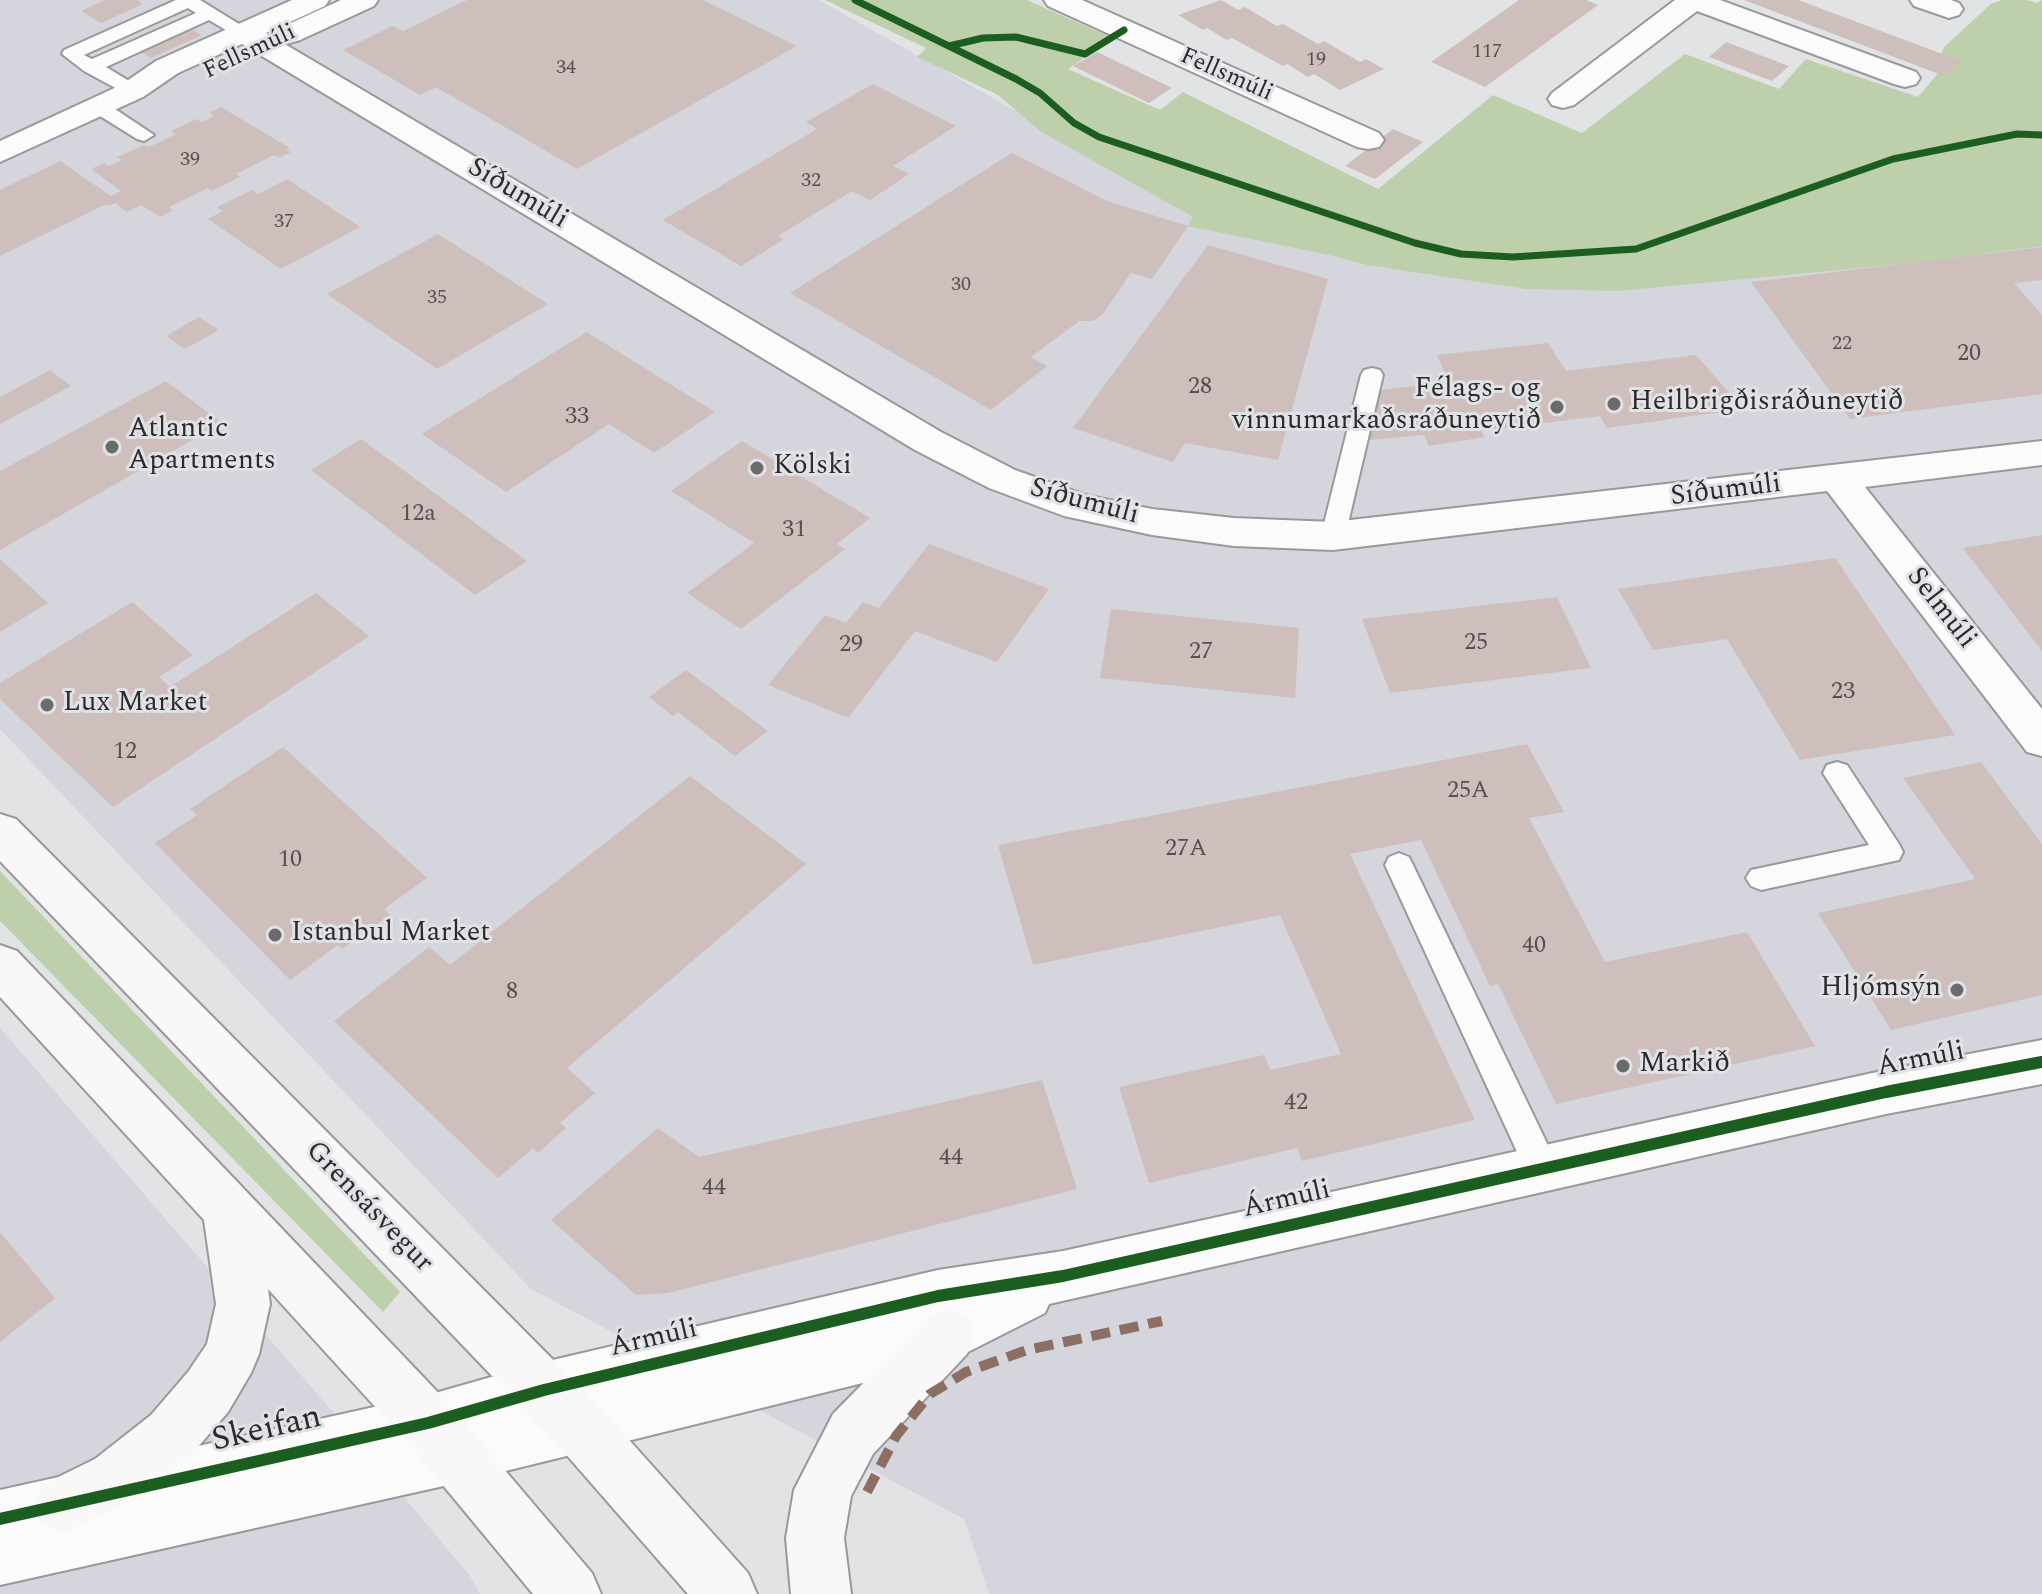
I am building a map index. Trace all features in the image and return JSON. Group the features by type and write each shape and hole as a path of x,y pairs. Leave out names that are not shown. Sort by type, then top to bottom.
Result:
{"main road":[{"name":"Grensásvegur","path":"0,832 561,1407 727,1594"},
{"path":"0,965 443,1439 571,1594"},
{"path":"62,1505 115,1479 171,1435 208,1392 232,1354 243,1304 228,1208"},
{"path":"821,1594 815,1538 823,1490 853,1434 948,1335"}],"street":[{"name":"Fellsmúli","path":"0,153 132,91 172,89 236,28 315,0"},
{"name":"Fellsmúli","path":"236,28 364,0"},
{"path":"1563,99 1694,0 1905,78"},
{"name":"Fellsmúli","path":"1081,4 1368,140"},
{"name":"Síðumúli","path":"236,28 928,441 1002,479 1078,507 1152,522 1270,536 1333,536 2042,453"},
{"name":"Selmúli","path":"1838,479 2042,740"},
{"name":"Ármúli","path":"561,1407 938,1296 1063,1276 1886,1092 2042,1062"},
{"name":"Ármúli","path":"561,1407 948,1335 1063,1276"},
{"name":"Skeifan","path":"0,1556 561,1407"},
{"name":"Skeifan","path":"0,1519 62,1505 443,1439"}],"lane":[{"path":"132,91 71,54 189,1 236,28"},
{"path":"98,71 236,28"},
{"path":"99,107 144,135"},
{"path":"1333,536 1372,375"},
{"path":"1761,878 1889,852 1837,773"},
{"path":"1399,865 1542,1169"}],"shaded area":[{"path":"0,0 309,0 326,10 346,0 819,0 1197,213 2042,226 2042,1594 989,1594 964,1519 531,1289 0,729"},
{"path":"0,1028 332,1411 470,1576 480,1594 0,1594"}],"green space":[{"path":"825,0 1027,0 1113,38 1068,69 1160,110 1183,92 1378,189 1493,95 1582,133 1685,54 1779,89 1806,59 1918,97 1950,59 1941,54 1945,46 1991,4 2002,0 2037,3 2042,0 2042,246 1921,262 1619,291 1526,289 1367,265 1188,226 1193,217 1040,131 998,95 917,57 926,48"},
{"path":"0,871 400,1292 383,1312 0,921"}],"building":[{"path":"105,0 137,0 143,4 101,23 81,11"},
{"path":"467,0 703,0 797,46 577,169 436,87 420,95 343,50 393,26 403,31"},
{"path":"1221,0 1238,10 1245,7 1277,26 1283,24 1318,44 1324,41 1360,62 1366,59 1384,69 1340,90 1314,74 1308,77 1232,38 1227,40 1207,28 1203,30 1178,15"},
{"path":"1519,0 1586,0 1598,5 1485,87 1431,62"},
{"path":"1744,0 1798,0 1961,61 1944,76"},
{"path":"175,20 202,35 151,58 126,43"},
{"path":"1726,42 1789,66 1772,81 1709,57"},
{"path":"1097,52 1172,88 1149,103 1073,66"},
{"path":"873,84 956,126 893,166 909,174 870,200 852,191 778,236 784,239 741,266 663,220 817,129 806,122"},
{"path":"221,107 290,148 286,149 291,152 279,158 274,155 236,174 240,177 212,191 208,188 169,207 173,210 160,217 141,205 127,212 115,203 106,204 0,256 0,190 60,161 111,196 121,191 91,169 122,160 117,157 144,145 149,147 176,134 171,131 197,119 202,122 214,116 209,113"},
{"path":"1393,129 1423,142 1375,179 1345,166"},
{"path":"1012,153 1107,201 1188,226 1152,279 1131,273 1102,315 1093,321 1079,321 1031,357 1047,366 991,410 790,293"},
{"path":"287,179 360,227 281,269 208,219 223,211 217,207 252,190 258,194"},
{"path":"438,234 548,304 437,369 327,294"},
{"path":"1208,245 1328,279 1278,460 1185,443 1173,462 1073,428"},
{"path":"2042,247 2042,280 2014,283 2042,315 2042,394 1850,419 1751,282"},
{"path":"199,317 219,330 185,349 166,336"},
{"path":"587,332 715,412 654,453 609,424 506,492 422,434"},
{"path":"1548,343 1566,371 1696,355 1738,403 1716,406 1721,412 1607,428 1600,416 1481,431 1485,437 1429,446 1424,435 1369,440 1381,390 1449,382 1437,355"},
{"path":"50,370 71,386 0,424 0,397"},
{"name":"Atlantic Apartments","path":"166,381 222,423 0,550 0,471"},
{"path":"361,439 527,561 475,595 311,470"},
{"path":"742,441 870,518 837,544 845,549 741,629 687,593 754,543 671,491"},
{"path":"2042,535 2042,651 1963,548"},
{"path":"929,544 1049,589 997,662 915,631 848,718 768,685 825,615 846,623 863,602 879,608"},
{"path":"1835,558 1955,735 1800,760 1727,639 1653,650 1618,589"},
{"path":"0,559 48,603 0,632"},
{"path":"316,593 369,636 113,807 0,699 0,683 132,602 193,655 159,677 170,687"},
{"path":"1557,597 1591,668 1390,693 1362,619"},
{"path":"1111,609 1299,628 1295,698 1100,678"},
{"path":"686,670 768,731 735,756 678,712 673,716 649,697"},
{"path":"1527,744 1564,812 1529,818 1605,962 1747,932 1815,1046 1556,1104 1498,984 1490,986 1421,840 1350,854 1475,1120 1302,1161 1297,1148 1149,1183 1119,1087 1264,1055 1270,1070 1341,1054 1280,915 1033,965 998,845"},
{"path":"283,747 427,878 384,909 390,915 342,949 338,945 290,980 155,843 197,815 190,809"},
{"path":"1981,762 2042,844 2042,995 1891,1030 1818,913 1975,879 1903,778"},
{"path":"690,776 806,864 567,1068 595,1093 560,1123 566,1128 538,1153 533,1148 498,1178 334,1021 429,947 450,965"},
{"path":"1042,1080 1077,1189 668,1293 636,1295 551,1220 658,1128 699,1157"},
{"path":"0,1232 55,1298 0,1342"}],"marked path":[{"path":"867,1492 896,1436 930,1394 966,1372 1027,1350 1162,1321"}],"cycle path":[{"path":"855,0 1016,79 1040,93 1074,123 1099,137 1415,243 1461,254 1513,257 1636,249 1893,159 2017,134 2042,135"},
{"path":"949,46 983,38 1016,37 1085,54 1124,30"},
{"path":"0,1519 428,1423 544,1390 938,1296 1063,1276 1886,1092 2042,1062"}],"place":[{"name":"Heilbrigðisráðuneytið","path":"1614,404"},
{"name":"Félags- og vinnumarkaðsráðuneytið","path":"1557,407"},
{"name":"Atlantic Apartments","path":"112,447"},
{"name":"Kölski","path":"757,468"},
{"name":"Lux Market","path":"47,705"},
{"name":"Istanbul Market","path":"275,935"},
{"name":"Hljómsýn","path":"1957,990"},
{"name":"Markið","path":"1623,1066"}]}
